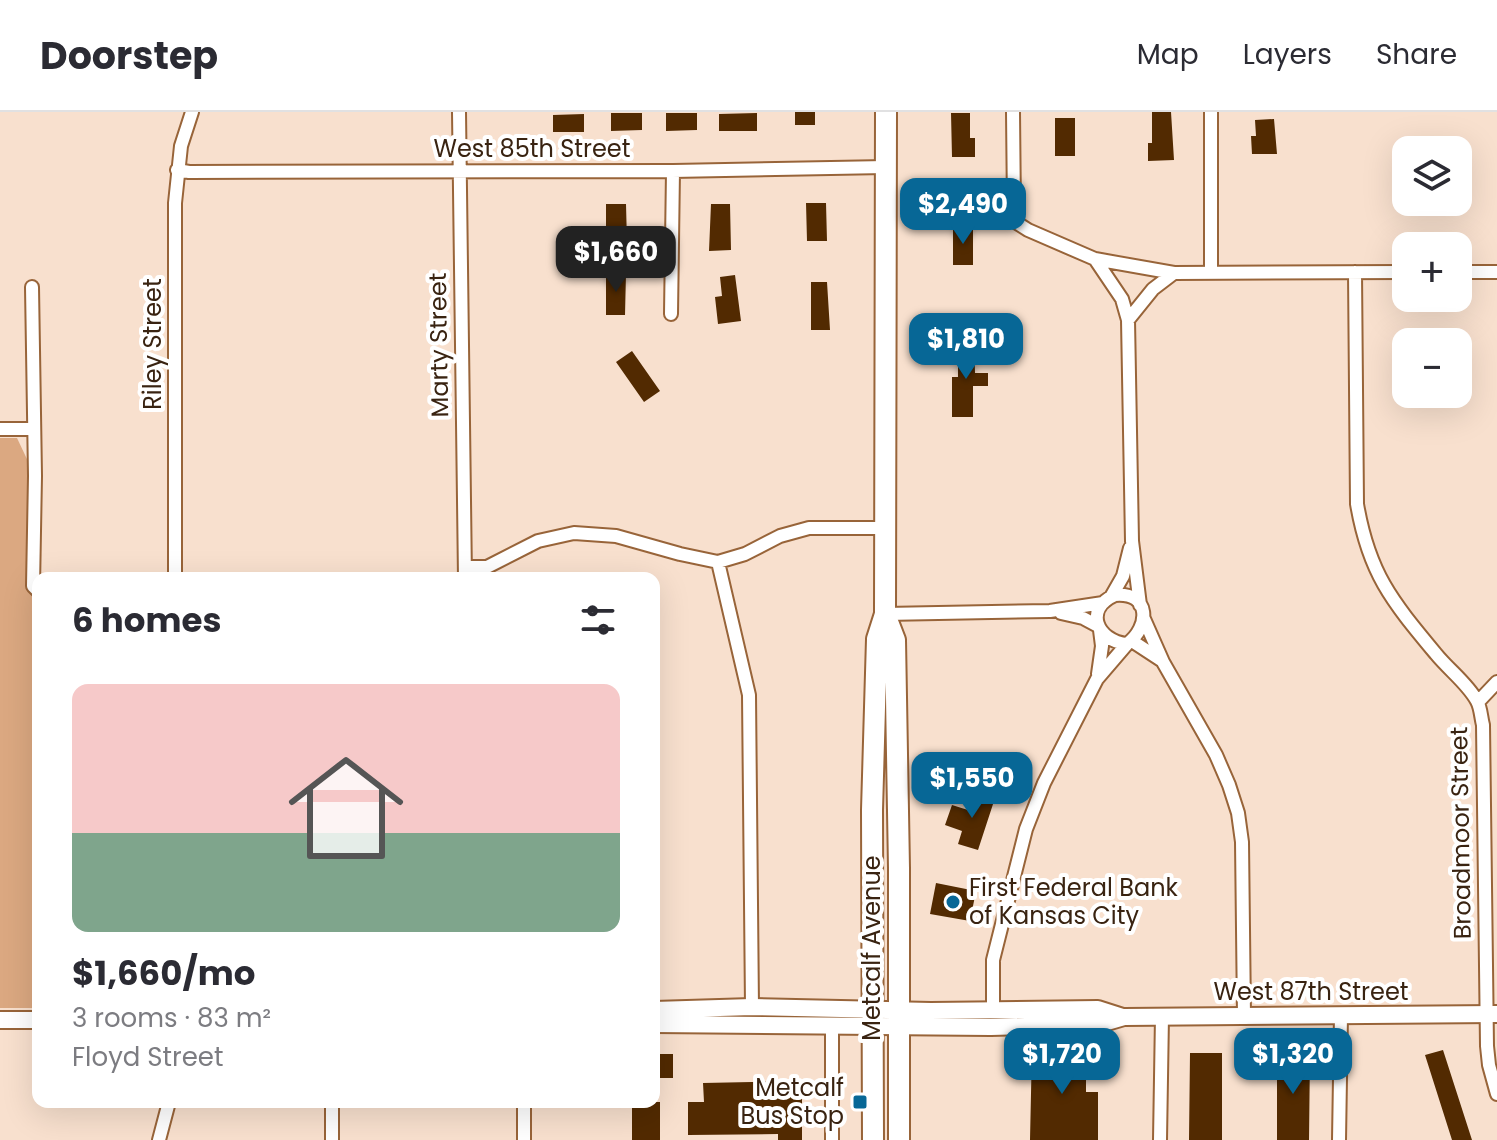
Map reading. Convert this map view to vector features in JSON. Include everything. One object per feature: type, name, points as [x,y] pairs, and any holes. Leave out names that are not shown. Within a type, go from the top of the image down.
[{"type":"main road","name":"Metcalf Avenue","points":[[873,1140],[872,810],[877,639],[885,614],[886,112]]},
{"type":"main road","name":"Metcalf Avenue","points":[[885,614],[895,640],[899,1140]]},
{"type":"street","name":"Riley Street","points":[[175,572],[175,203],[181,146],[192,112]]},
{"type":"street","name":"Marty Street","points":[[459,112],[465,572]]},
{"type":"street","points":[[1013,112],[1014,210],[1017,223],[1095,259],[1174,273],[1392,272]]},
{"type":"street","points":[[1211,112],[1211,272]]},
{"type":"street","name":"West 85th Street","points":[[177,170],[673,171],[886,167]]},
{"type":"street","points":[[671,314],[673,171]]},
{"type":"street","points":[[1095,259],[1122,299],[1128,320],[1132,541],[1140,605],[1163,662],[1216,755],[1238,813],[1242,842],[1244,1016]]},
{"type":"street","name":"Broadmoor Street","points":[[1355,272],[1357,504],[1362,535],[1385,589],[1478,702],[1483,725],[1492,1014],[1489,1065],[1497,1094]]},
{"type":"street","points":[[1472,272],[1497,272]]},
{"type":"street","points":[[1128,320],[1153,289],[1174,273]]},
{"type":"street","points":[[32,287],[33,572]]},
{"type":"street","points":[[0,429],[33,429]]},
{"type":"street","points":[[465,572],[487,567],[538,541],[574,533],[616,536],[718,562],[745,554],[780,536],[809,528],[886,528]]},
{"type":"street","points":[[1097,679],[1102,646],[1097,615],[1123,576],[1132,541]]},
{"type":"street","points":[[718,562],[749,695],[752,1007]]},
{"type":"street","points":[[885,614],[1050,611],[1129,596],[1140,605]]},
{"type":"street","points":[[1050,611],[1083,618],[1112,641],[1129,642],[1163,662]]},
{"type":"street","points":[[993,1011],[993,960],[1026,829],[1044,783],[1097,679],[1140,632],[1144,619]]},
{"type":"street","points":[[1478,702],[1497,682]]},
{"type":"street","name":"West 87th Street","points":[[660,1010],[752,1007],[873,1017],[1100,1024],[1124,1017],[1162,1016],[1492,1014]]},
{"type":"street","name":"West 87th Street","points":[[898,1018],[993,1011],[1098,1009],[1124,1017]]},
{"type":"street","points":[[1339,1140],[1341,1015]]},
{"type":"street","points":[[1160,1140],[1162,1016]]},
{"type":"street","name":"West 87th Street","points":[[660,1024],[832,1026],[873,1017]]},
{"type":"street","points":[[0,1020],[32,1020]]},
{"type":"street","points":[[832,1026],[832,1140]]},
{"type":"street","points":[[159,1140],[167,1108]]},
{"type":"street","points":[[332,1108],[332,1140]]},
{"type":"street","points":[[524,1108],[524,1140]]},
{"type":"shaded area","points":[[0,438],[17,438],[35,476],[38,572],[32,572],[32,1008],[0,1008]]},
{"type":"building","points":[[795,112],[815,112],[815,125],[795,125]]},
{"type":"building","points":[[1152,112],[1171,112],[1174,160],[1148,161],[1148,143],[1152,143]]},
{"type":"building","points":[[611,113],[642,113],[642,130],[611,131]]},
{"type":"building","points":[[666,113],[697,113],[697,130],[666,131]]},
{"type":"building","points":[[757,113],[757,131],[719,131],[719,114]]},
{"type":"building","points":[[951,113],[970,113],[970,138],[975,138],[975,157],[952,157]]},
{"type":"building","points":[[584,114],[584,132],[553,132],[553,115]]},
{"type":"building","points":[[1055,118],[1075,118],[1075,156],[1055,156]]},
{"type":"building","points":[[1274,119],[1277,154],[1252,154],[1251,136],[1256,136],[1255,120]]},
{"type":"building","points":[[806,203],[826,203],[827,241],[807,241]]},
{"type":"building","points":[[606,204],[626,204],[627,242],[606,242]]},
{"type":"building","points":[[711,204],[730,204],[731,250],[709,251]]},
{"type":"building","points":[[953,227],[973,227],[973,265],[953,265]]},
{"type":"building","points":[[606,273],[626,273],[625,315],[606,315]]},
{"type":"building","points":[[735,275],[741,321],[718,324],[715,297],[722,296],[720,277]]},
{"type":"building","points":[[811,282],[827,282],[830,330],[811,330]]},
{"type":"building","points":[[958,340],[974,340],[975,373],[988,373],[988,386],[973,386],[973,417],[952,417],[952,377],[958,377]]},
{"type":"building","points":[[632,351],[660,391],[644,402],[616,362]]},
{"type":"building","points":[[974,792],[995,798],[978,850],[958,844],[962,831],[945,825],[952,805],[968,810]]},
{"type":"building","name":"First Federal Bank of Kansas City","points":[[936,883],[976,891],[970,921],[930,914]]},
{"type":"building","points":[[1032,1047],[1086,1047],[1086,1092],[1098,1092],[1098,1140],[1030,1140]]},
{"type":"building","points":[[1443,1050],[1472,1140],[1452,1140],[1425,1055]]},
{"type":"building","points":[[1190,1053],[1222,1053],[1222,1140],[1189,1140]]},
{"type":"building","points":[[1277,1053],[1310,1053],[1309,1140],[1277,1140]]},
{"type":"building","points":[[660,1054],[673,1054],[673,1078],[660,1078]]},
{"type":"building","points":[[802,1081],[802,1140],[778,1140],[778,1134],[688,1135],[688,1102],[704,1102],[703,1083]]},
{"type":"building","points":[[632,1108],[660,1108],[660,1140],[632,1140]]},
{"type":"place","name":"First Federal Bank of Kansas City","points":[[953,902]]},
{"type":"place","name":"Metcalf Bus Stop","points":[[860,1102]]}]
